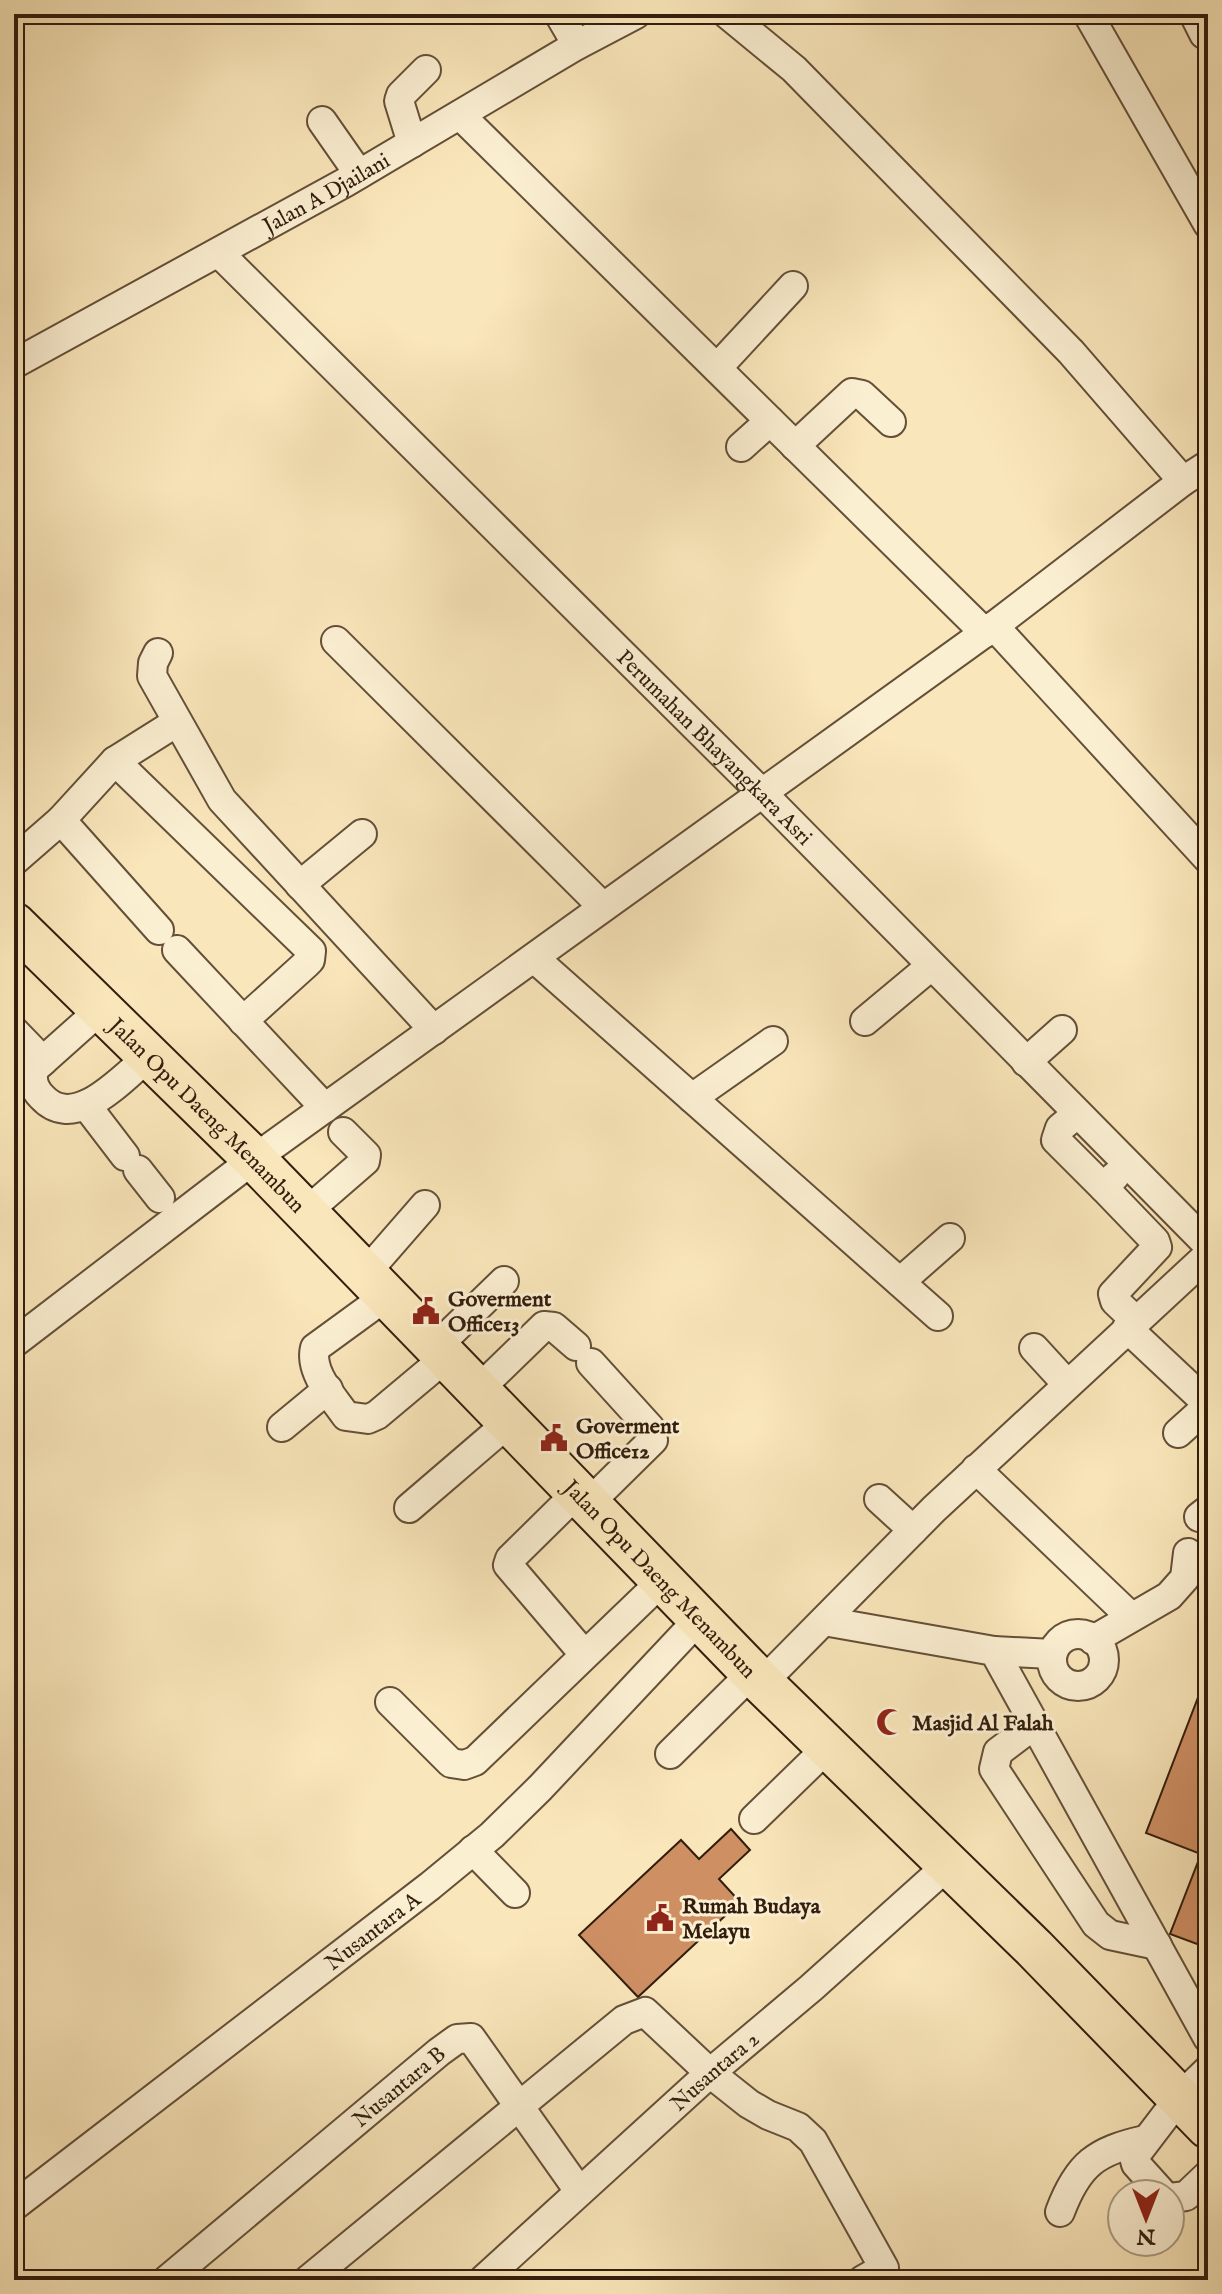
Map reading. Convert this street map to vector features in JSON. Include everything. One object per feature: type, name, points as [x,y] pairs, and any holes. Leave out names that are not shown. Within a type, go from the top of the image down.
[{"type":"highway","name":"Jalan Opu Daeng Menambun","points":[[17,931],[254,1159],[827,1748],[1201,2107]]},
{"type":"street","points":[[559,14],[577,45]]},
{"type":"street","name":"Jalan A Djailani","points":[[14,364],[219,253],[577,45],[636,14]]},
{"type":"street","points":[[727,14],[794,69],[1071,352],[1183,481]]},
{"type":"street","points":[[1088,14],[1208,224]]},
{"type":"street","points":[[412,143],[399,101],[401,95],[426,70]]},
{"type":"street","points":[[460,115],[795,446],[989,629],[1208,859]]},
{"type":"street","points":[[322,121],[359,174]]},
{"type":"street","name":"Perumahan Bhayangkara Asri","points":[[219,253],[762,793],[1208,1245]]},
{"type":"street","points":[[717,368],[793,286]]},
{"type":"street","points":[[795,446],[852,393],[862,395],[891,422]]},
{"type":"street","points":[[741,447],[770,421]]},
{"type":"street","points":[[17,1333],[989,629],[1208,465]]},
{"type":"street","points":[[336,641],[603,907]]},
{"type":"street","points":[[158,653],[152,676],[222,800],[434,1030]]},
{"type":"street","points":[[14,861],[61,820],[115,761],[177,722]]},
{"type":"street","points":[[115,761],[311,951],[312,956],[306,964],[243,1021]]},
{"type":"street","points":[[61,820],[325,1108]]},
{"type":"street","points":[[300,885],[362,834]]},
{"type":"street","points":[[534,958],[938,1316]]},
{"type":"street","points":[[865,1021],[931,966]]},
{"type":"street","points":[[100,1010],[43,1061],[32,1076],[36,1090],[44,1099],[56,1108],[68,1110],[86,1105],[148,1057]]},
{"type":"street","points":[[1026,1062],[1062,1030]]},
{"type":"street","points":[[14,1031],[43,1061]]},
{"type":"street","points":[[692,1098],[773,1041]]},
{"type":"street","points":[[86,1105],[160,1198]]},
{"type":"street","points":[[1077,1114],[1060,1128],[1056,1140],[1155,1241],[1157,1247],[1113,1294],[1115,1301],[1131,1324],[1208,1405],[1178,1433]]},
{"type":"street","points":[[305,1213],[365,1161],[366,1155],[343,1132]]},
{"type":"street","points":[[1104,1188],[1127,1164]]},
{"type":"street","points":[[425,1205],[375,1286],[315,1348],[312,1358],[315,1369],[346,1416],[368,1419],[440,1353],[504,1281]]},
{"type":"street","points":[[900,1282],[950,1238]]},
{"type":"street","points":[[670,1754],[824,1621],[976,1469],[1208,1255]]},
{"type":"street","points":[[477,1391],[544,1326],[554,1327],[584,1355],[650,1428],[653,1440],[510,1559],[508,1565],[584,1654]]},
{"type":"street","points":[[1034,1348],[1067,1384]]},
{"type":"street","points":[[282,1427],[328,1389]]},
{"type":"street","points":[[409,1508],[508,1423]]},
{"type":"street","points":[[976,1469],[1131,1617]]},
{"type":"street","points":[[879,1499],[913,1530]]},
{"type":"street","points":[[1093,1640],[1169,1596],[1185,1578],[1188,1553]]},
{"type":"street","points":[[390,1702],[451,1763],[464,1765],[475,1761],[662,1581]]},
{"type":"street","name":"Nusantara A","points":[[14,2206],[473,1850],[540,1788],[699,1619]]},
{"type":"street","points":[[824,1621],[994,1651],[1052,1654]]},
{"type":"street","points":[[1075,1634],[1093,1640],[1100,1647],[1104,1661],[1099,1675],[1087,1684],[1072,1686],[1059,1679],[1052,1666],[1052,1654],[1061,1639],[1075,1634]]},
{"type":"street","points":[[994,1651],[1208,2038]]},
{"type":"street","points":[[1035,1724],[998,1752],[994,1769],[1096,1924],[1110,1935],[1157,1945]]},
{"type":"street","points":[[754,1819],[827,1748]]},
{"type":"street","points":[[473,1850],[515,1893]]},
{"type":"street","name":"Nusantara 2","points":[[483,2280],[710,2073],[811,1988],[948,1865]]},
{"type":"street","points":[[308,2280],[624,2020],[645,2012],[710,2073],[749,2104],[798,2127],[813,2141],[879,2276]]},
{"type":"street","name":"Nusantara B","points":[[167,2280],[457,2039],[471,2038],[518,2105]]},
{"type":"street","points":[[518,2105],[579,2191]]},
{"type":"street","points":[[1060,2212],[1069,2187],[1083,2167],[1117,2147],[1145,2140],[1201,2107]]},
{"type":"street","points":[[1145,2140],[1134,2157],[1149,2178]]},
{"type":"street","points":[[1186,2196],[1208,2175]]},
{"type":"building","points":[[1207,1674],[1208,1948],[1170,1934],[1201,1854],[1146,1833]]},
{"type":"building","name":"Rumah Budaya Melayu","points":[[731,1829],[750,1850],[719,1879],[740,1902],[638,1997],[579,1935],[681,1840],[699,1859]]},
{"type":"place","name":"Goverment Office13","points":[[426,1311]]},
{"type":"place","name":"Goverment Office12","points":[[554,1438]]},
{"type":"place","name":"Masjid Al Falah","points":[[890,1722]]},
{"type":"place","name":"Rumah Budaya Melayu","points":[[660,1918]]}]
